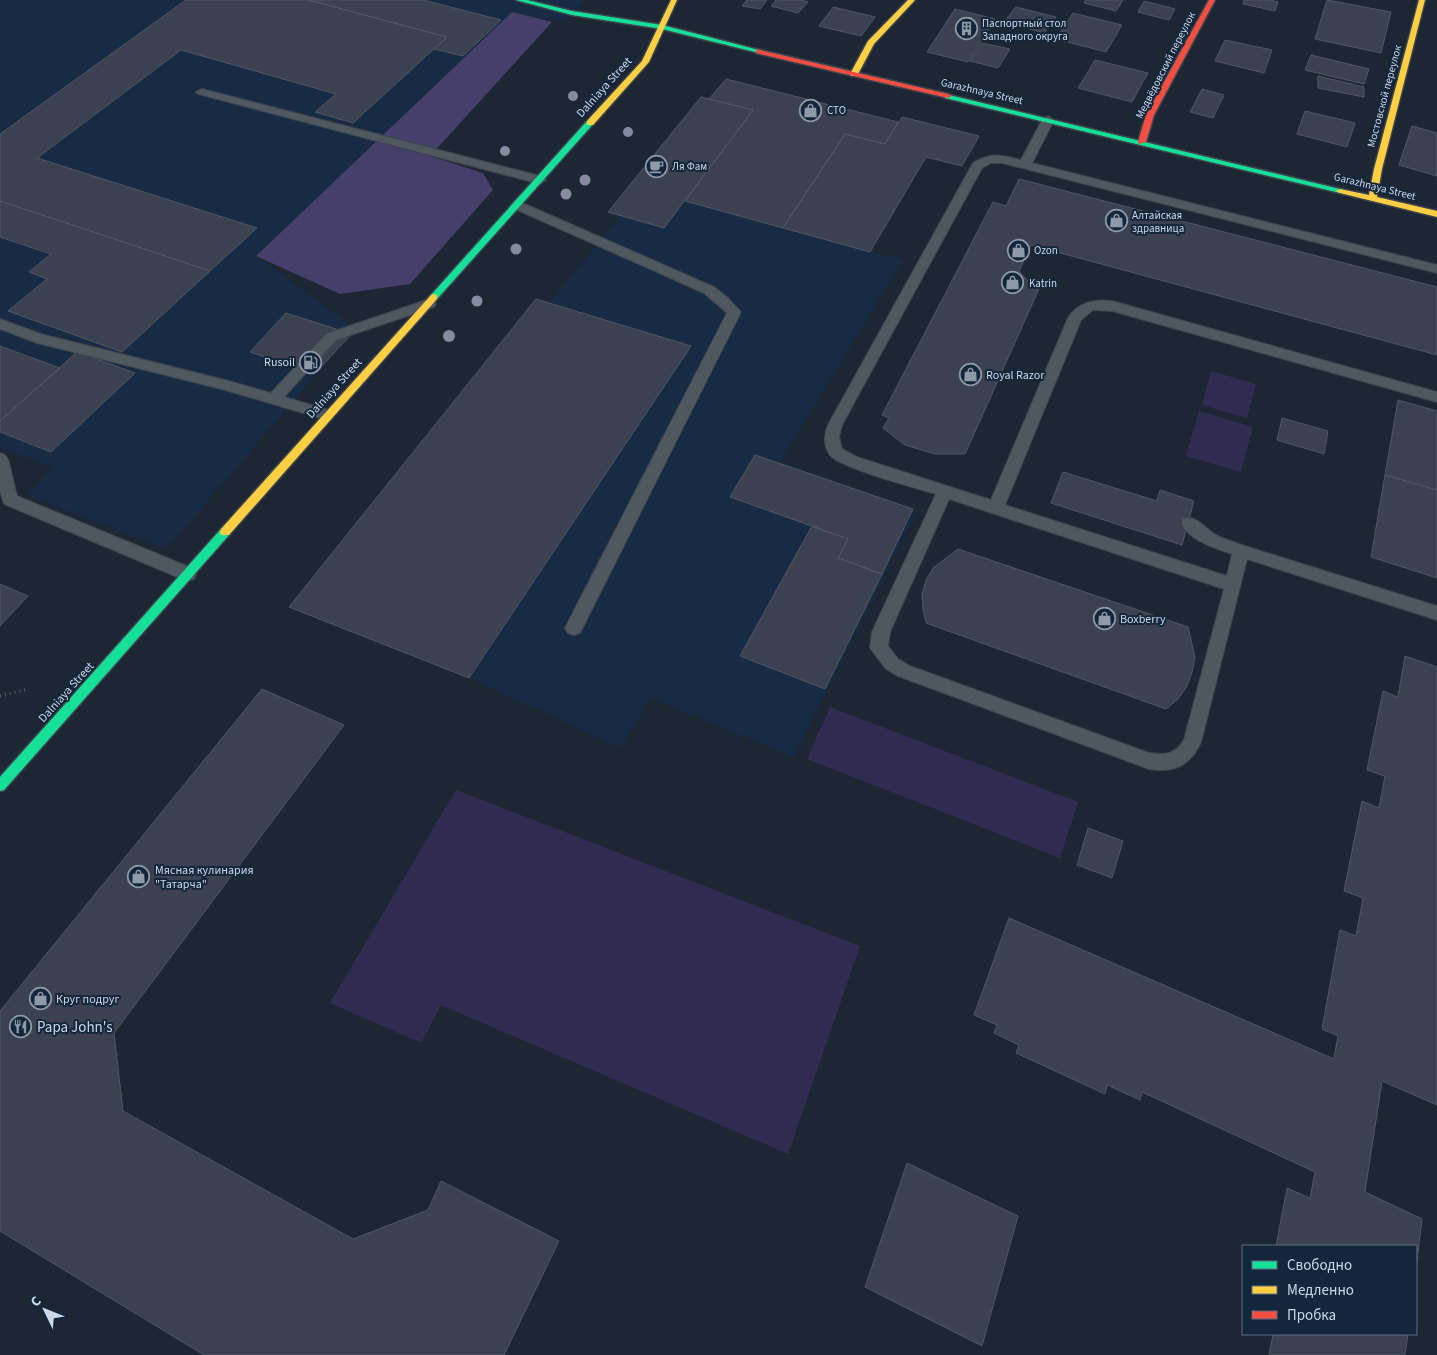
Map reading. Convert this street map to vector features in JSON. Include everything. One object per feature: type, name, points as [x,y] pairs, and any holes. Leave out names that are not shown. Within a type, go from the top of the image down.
[{"type":"street","name":"Garazhnaya Street","points":[[519,0],[572,13],[662,27],[1437,214]]},
{"type":"street","name":"Dalniaya Street","points":[[0,786],[327,415],[645,62],[674,0]]},
{"type":"street","points":[[854,74],[871,43],[912,0]]},
{"type":"street","name":"Медвёдовский переулок","points":[[1142,142],[1150,115],[1212,0]]},
{"type":"street","name":"Мостовской переулок","points":[[1373,198],[1378,169],[1422,0]]},
{"type":"lane","points":[[202,92],[540,180]]},
{"type":"lane","points":[[1025,164],[1048,120]]},
{"type":"lane","points":[[1233,585],[852,461],[836,452],[831,437],[834,426],[977,166],[988,159],[1002,159],[1025,164],[1437,269]]},
{"type":"lane","points":[[518,205],[597,242],[709,290],[734,312],[574,628]]},
{"type":"lane","points":[[273,400],[331,337],[429,304]]},
{"type":"lane","points":[[996,508],[1075,318],[1082,309],[1096,304],[1112,306],[1437,397]]},
{"type":"lane","points":[[0,324],[37,338],[217,383],[327,415]]},
{"type":"lane","points":[[0,459],[10,500],[188,574]]},
{"type":"lane","points":[[945,491],[881,632],[879,648],[892,664],[904,671],[1149,762],[1167,764],[1184,757],[1192,742],[1242,551]]},
{"type":"lane","points":[[1188,523],[1211,540],[1437,613]]},
{"type":"path","points":[[0,696],[28,689]]},
{"type":"shaded area","points":[[0,0],[585,0],[564,22],[512,12],[256,256],[356,329],[166,549],[27,495],[53,468],[0,447]]},
{"type":"shaded area","points":[[512,12],[552,22],[430,156],[483,173],[493,190],[410,284],[340,294],[256,256]]},
{"type":"shaded area","points":[[685,201],[903,260],[781,461],[917,510],[794,757],[650,698],[621,748],[469,678],[289,607],[536,299],[549,303],[621,216],[664,228]]},
{"type":"shaded area","points":[[1211,371],[1256,384],[1247,418],[1202,405]]},
{"type":"shaded area","points":[[1199,411],[1253,427],[1241,472],[1186,456]]},
{"type":"shaded area","points":[[830,707],[1078,802],[1060,858],[807,759]]},
{"type":"shaded area","points":[[456,790],[860,946],[788,1154],[441,1005],[421,1043],[330,1003]]},
{"type":"building","points":[[186,0],[308,0],[447,37],[353,123],[315,112],[336,94],[181,50],[37,158],[257,228],[210,271],[0,201],[0,134]]},
{"type":"building","points":[[308,0],[423,0],[501,20],[463,56],[434,49],[447,37]]},
{"type":"building","points":[[747,0],[767,0],[760,9],[742,6]]},
{"type":"building","points":[[776,0],[801,0],[808,2],[798,13],[771,6]]},
{"type":"building","points":[[1086,0],[1123,0],[1116,11],[1084,3]]},
{"type":"building","points":[[1244,0],[1270,0],[1278,2],[1275,11],[1243,4]]},
{"type":"building","points":[[1327,0],[1391,12],[1381,53],[1315,39]]},
{"type":"building","points":[[1144,1],[1175,9],[1169,20],[1138,12]]},
{"type":"building","points":[[833,7],[875,17],[861,36],[819,26]]},
{"type":"building","points":[[1016,7],[1056,17],[1044,33],[1004,22]]},
{"type":"building","name":"Паспортный стол Западного округа","points":[[955,9],[995,19],[968,62],[927,52]]},
{"type":"building","points":[[1073,13],[1122,25],[1106,52],[1056,39]]},
{"type":"building","points":[[1225,40],[1272,50],[1264,73],[1215,61]]},
{"type":"building","points":[[982,43],[1010,49],[998,68],[970,61]]},
{"type":"building","points":[[1311,55],[1369,69],[1364,84],[1305,70]]},
{"type":"building","points":[[1095,60],[1148,73],[1132,102],[1078,88]]},
{"type":"building","points":[[1318,76],[1364,87],[1364,97],[1318,88]]},
{"type":"building","points":[[726,79],[898,122],[885,144],[845,134],[783,228],[685,201],[753,110],[709,99]]},
{"type":"building","points":[[1202,89],[1224,95],[1213,118],[1190,112]]},
{"type":"building","points":[[701,97],[753,110],[664,228],[608,212]]},
{"type":"building","points":[[1305,111],[1355,123],[1347,147],[1297,134]]},
{"type":"building","points":[[902,117],[979,136],[962,166],[926,157],[870,252],[783,228],[845,134],[885,144]]},
{"type":"building","points":[[1412,126],[1437,133],[1437,176],[1399,165]]},
{"type":"building","points":[[1019,179],[1437,287],[1437,355],[1031,245],[1019,271],[1034,288],[1039,289],[965,454],[935,454],[905,445],[883,428],[889,418],[882,415],[993,202],[1006,206]]},
{"type":"building","points":[[0,201],[210,271],[122,352],[8,311],[47,279],[29,272],[51,254],[0,237]]},
{"type":"building","points":[[536,299],[691,346],[469,678],[289,607]]},
{"type":"building","points":[[286,313],[352,334],[314,374],[250,352]]},
{"type":"building","points":[[0,346],[60,368],[0,421]]},
{"type":"building","points":[[77,352],[135,373],[51,452],[0,432],[0,421]]},
{"type":"building","points":[[1398,400],[1437,411],[1437,490],[1385,475]]},
{"type":"building","points":[[1282,418],[1328,431],[1324,454],[1277,440]]},
{"type":"building","points":[[755,455],[913,509],[882,574],[838,558],[848,539],[730,497]]},
{"type":"building","points":[[1063,472],[1157,501],[1160,490],[1194,501],[1182,545],[1051,503]]},
{"type":"building","points":[[1385,475],[1437,490],[1437,578],[1371,557]]},
{"type":"building","points":[[812,526],[848,539],[838,558],[882,574],[825,689],[740,656]]},
{"type":"building","points":[[958,549],[1188,627],[1195,658],[1187,686],[1178,699],[1166,709],[926,623],[922,594],[926,580],[933,568]]},
{"type":"building","points":[[0,584],[28,596],[0,626]]},
{"type":"building","points":[[1405,656],[1437,667],[1437,1105],[1382,1081],[1365,1192],[1422,1219],[1417,1262],[1417,1245],[1276,1245],[1287,1188],[1310,1198],[1315,1172],[1142,1092],[1140,1100],[1107,1085],[1105,1094],[1016,1053],[1019,1045],[994,1033],[997,1025],[974,1015],[1009,918],[1334,1059],[1338,1036],[1322,1029],[1340,930],[1356,936],[1363,898],[1344,891],[1362,801],[1379,808],[1385,776],[1367,770],[1383,691],[1398,697]]},
{"type":"building","points":[[262,689],[344,725],[114,1033],[123,1111],[353,1239],[428,1210],[441,1181],[559,1241],[504,1355],[204,1355],[0,1231],[0,1011]]},
{"type":"building","points":[[1088,828],[1123,841],[1112,878],[1077,865]]},
{"type":"building","points":[[907,1163],[1018,1216],[982,1346],[865,1287]]},
{"type":"building","points":[[1273,1335],[1408,1335],[1405,1355],[1269,1355]]},
{"type":"traffic: fast","points":[[519,0],[572,13],[662,27],[759,51]]},
{"type":"traffic: fast","points":[[948,96],[1340,191]]},
{"type":"traffic: fast","points":[[434,297],[590,123]]},
{"type":"traffic: fast","points":[[0,786],[225,532]]},
{"type":"traffic: slow","points":[[590,123],[645,62],[674,0]]},
{"type":"traffic: slow","points":[[854,74],[871,43],[912,0]]},
{"type":"traffic: slow","points":[[1373,198],[1378,169],[1422,0]]},
{"type":"traffic: slow","points":[[1340,191],[1437,214]]},
{"type":"traffic: slow","points":[[225,532],[434,297]]},
{"type":"traffic: jam","points":[[1142,142],[1150,115],[1212,0]]},
{"type":"traffic: jam","points":[[759,51],[948,96]]},
{"type":"place","name":"Паспортный стол Западного округа","points":[[966,29]]},
{"type":"place","name":"СТО","points":[[811,110]]},
{"type":"place","name":"Ля Фам","points":[[656,166]]},
{"type":"place","name":"Алтайская здравница","points":[[1116,221]]},
{"type":"place","name":"Ozon","points":[[1018,250]]},
{"type":"place","name":"Katrin","points":[[1013,283]]},
{"type":"place","name":"Rusoil","points":[[311,362]]},
{"type":"place","name":"Royal Razor","points":[[970,375]]},
{"type":"place","name":"Boxberry","points":[[1104,619]]},
{"type":"place","name":"Мясная кулинария \"Татарча\"","points":[[139,877]]},
{"type":"place","name":"Круг подруг","points":[[40,999]]},
{"type":"place","name":"Papa John's","points":[[21,1027]]}]
